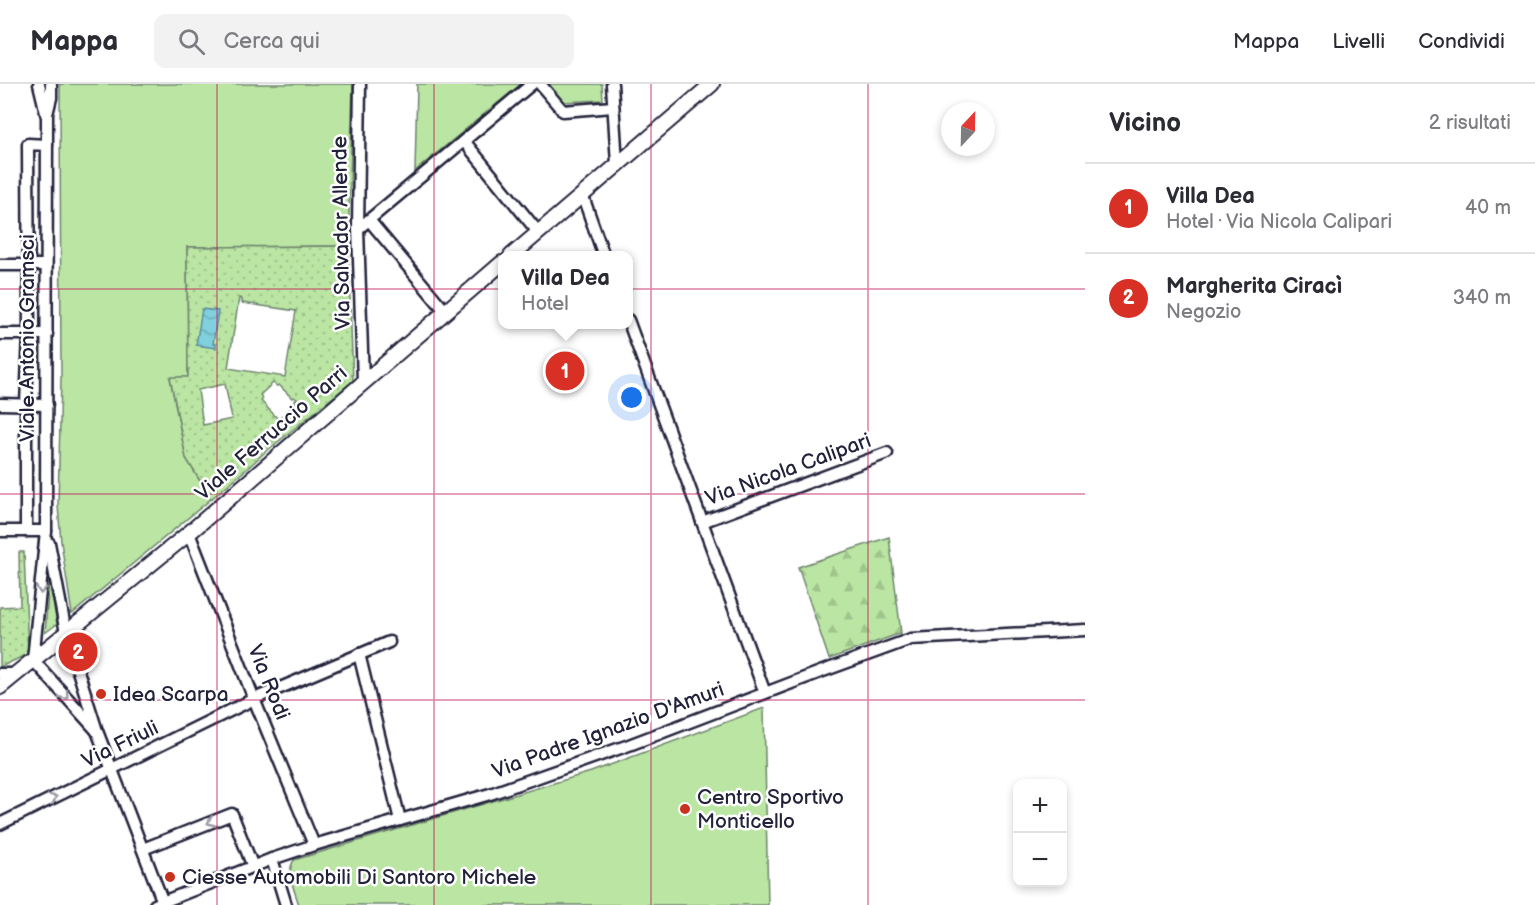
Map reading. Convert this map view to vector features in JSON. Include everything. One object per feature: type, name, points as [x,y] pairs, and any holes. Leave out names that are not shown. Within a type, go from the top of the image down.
[{"type":"street","name":"Viale Antonio Gramsci","points":[[39,84],[47,117]]},
{"type":"street","name":"Viale Antonio Gramsci","points":[[51,84],[47,117],[46,531],[33,660],[96,732]]},
{"type":"street","name":"Via Salvador Allende","points":[[360,84],[358,229],[363,381]]},
{"type":"street","points":[[358,229],[532,84]]},
{"type":"street","points":[[540,84],[563,111],[613,107]]},
{"type":"street","points":[[612,84],[617,164]]},
{"type":"street","points":[[516,251],[712,84]]},
{"type":"street","points":[[464,141],[538,232]]},
{"type":"street","name":"Viale Antonio Gramsci","points":[[26,531],[26,404],[29,334],[28,144],[47,145]]},
{"type":"street","points":[[582,194],[603,251]]},
{"type":"street","points":[[369,220],[446,312]]},
{"type":"street","points":[[0,265],[46,265]]},
{"type":"street","name":"Viale Ferruccio Parri","points":[[0,687],[189,532],[498,266]]},
{"type":"street","name":"Via Nicola Calipari","points":[[631,329],[765,693]]},
{"type":"street","points":[[0,334],[47,334]]},
{"type":"street","points":[[0,404],[47,405]]},
{"type":"street","name":"Via Nicola Calipari","points":[[702,522],[887,453]]},
{"type":"street","points":[[0,531],[46,531]]},
{"type":"street","name":"Viale Antonio Gramsci","points":[[46,531],[66,633],[96,732],[143,849],[161,904]]},
{"type":"street","name":"Via Rodi","points":[[189,532],[314,844]]},
{"type":"street","name":"Via Padre Ignazio D'Amuri","points":[[161,904],[314,844],[500,790],[629,745],[911,639],[1085,630]]},
{"type":"street","name":"Via Friuli","points":[[0,824],[254,699],[389,642]]},
{"type":"street","points":[[359,654],[400,820]]},
{"type":"street","points":[[0,674],[17,674]]},
{"type":"street","points":[[143,849],[232,814],[253,867]]},
{"type":"street","points":[[272,859],[286,905]]},
{"type":"green space","points":[[60,84],[353,84],[348,246],[187,247],[188,377],[170,378],[186,458],[211,499],[72,614],[58,506],[61,378]]},
{"type":"green space","points":[[417,84],[521,84],[415,171]]},
{"type":"green space","points":[[546,84],[602,84],[603,100],[562,102]]},
{"type":"green space","points":[[348,246],[353,381],[211,499],[186,458],[170,377],[188,377],[187,247]],"holes":[[[239,298],[242,299],[242,303],[296,311],[285,377],[228,368]],[[273,383],[279,385],[292,398],[297,399],[296,403],[278,419],[261,401],[263,399],[260,395]],[[225,384],[232,419],[203,425],[198,390]]]},
{"type":"green space","points":[[889,537],[901,633],[829,659],[798,567]]},
{"type":"green space","points":[[19,552],[24,552],[28,654],[0,667],[0,607],[20,606]]},
{"type":"green space","points":[[49,579],[57,624],[45,633]]},
{"type":"green space","points":[[764,708],[768,905],[299,905],[290,871],[294,860],[591,772]]},
{"type":"water","points":[[202,309],[218,311],[213,344],[216,344],[216,348],[196,345]]},
{"type":"place","name":"Villa Dea","points":[[565,371]]},
{"type":"place","name":"Margherita Ciracì","points":[[78,652]]},
{"type":"place","name":"Idea Scarpa","points":[[101,694]]},
{"type":"place","name":"Centro Sportivo Monticello","points":[[685,809]]},
{"type":"place","name":"Ciesse Automobili Di Santoro Michele","points":[[170,877]]}]
